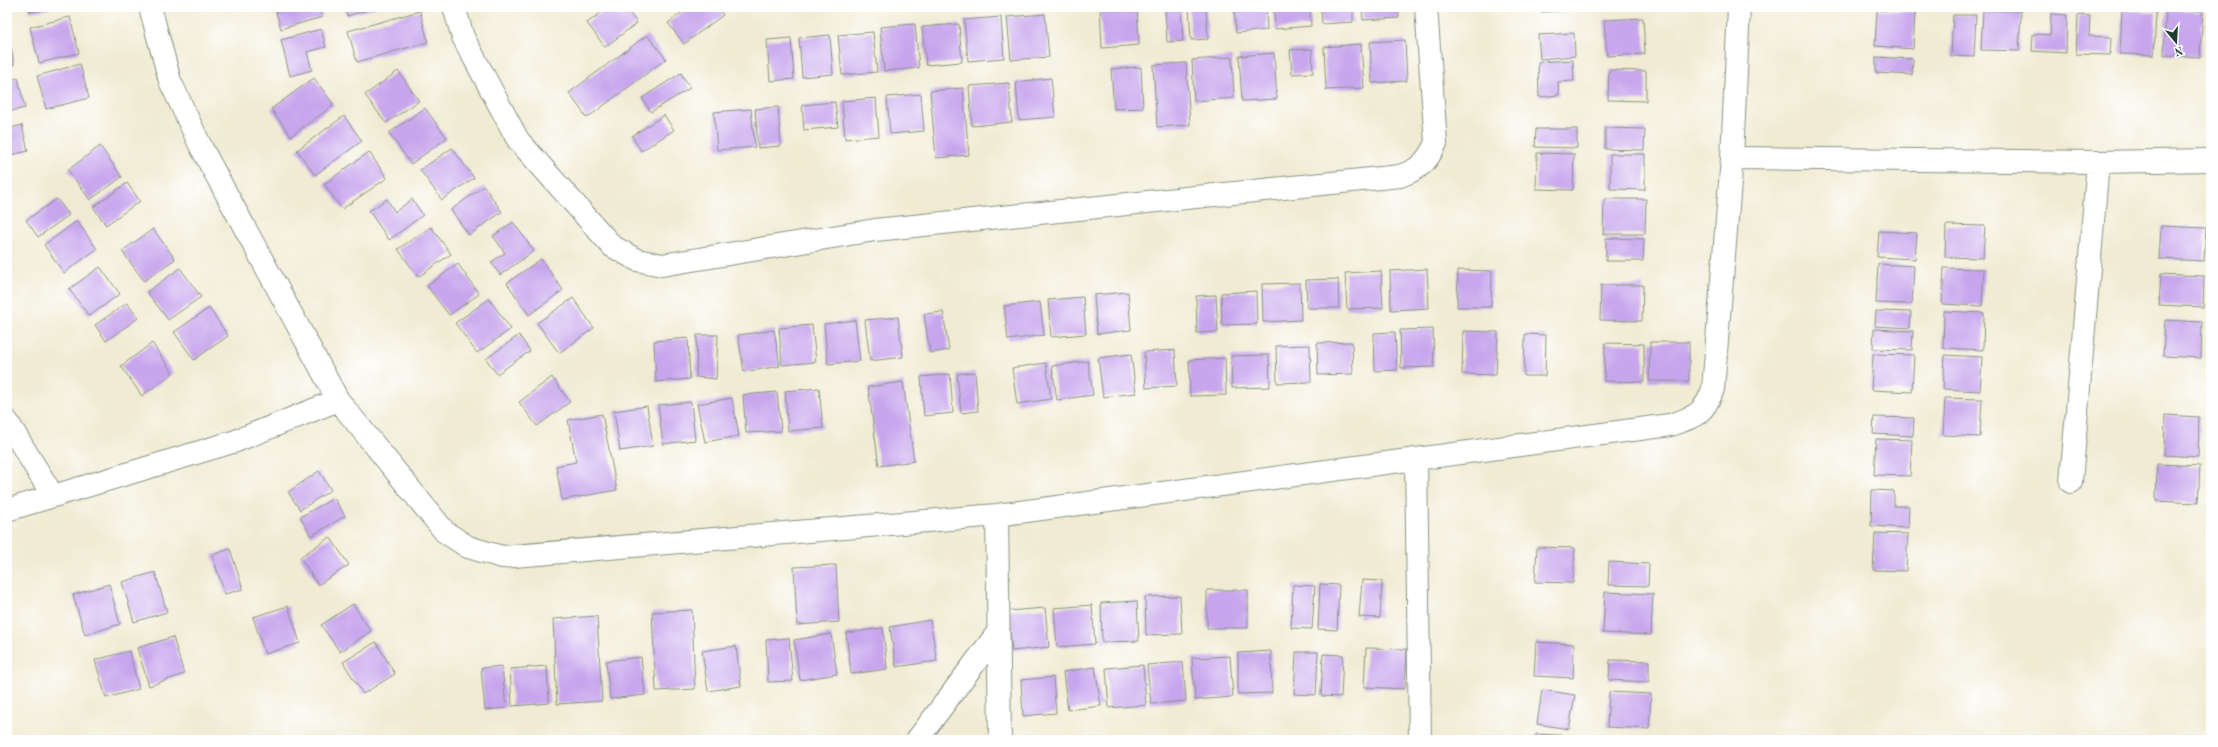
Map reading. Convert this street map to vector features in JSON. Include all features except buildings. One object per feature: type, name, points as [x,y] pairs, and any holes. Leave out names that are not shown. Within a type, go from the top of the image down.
[{"type":"street","points":[[150,7],[170,81],[201,147],[338,400],[445,532],[468,547],[502,557],[997,515],[1670,425],[1694,417],[1708,404],[1713,389],[1732,158],[1739,7]]},
{"type":"street","points":[[454,7],[463,37],[518,140],[612,246],[637,260],[662,265],[875,230],[1400,176],[1416,170],[1429,158],[1436,144],[1426,7]]},
{"type":"street","points":[[1732,158],[2098,162],[2211,160]]},
{"type":"street","points":[[2071,482],[2098,162]]},
{"type":"street","points":[[7,510],[236,441],[338,400]]},
{"type":"street","points":[[7,421],[53,496]]},
{"type":"street","points":[[1416,459],[1420,740]]},
{"type":"street","points":[[997,515],[1000,740]]},
{"type":"street","points":[[917,740],[998,632]]}]
